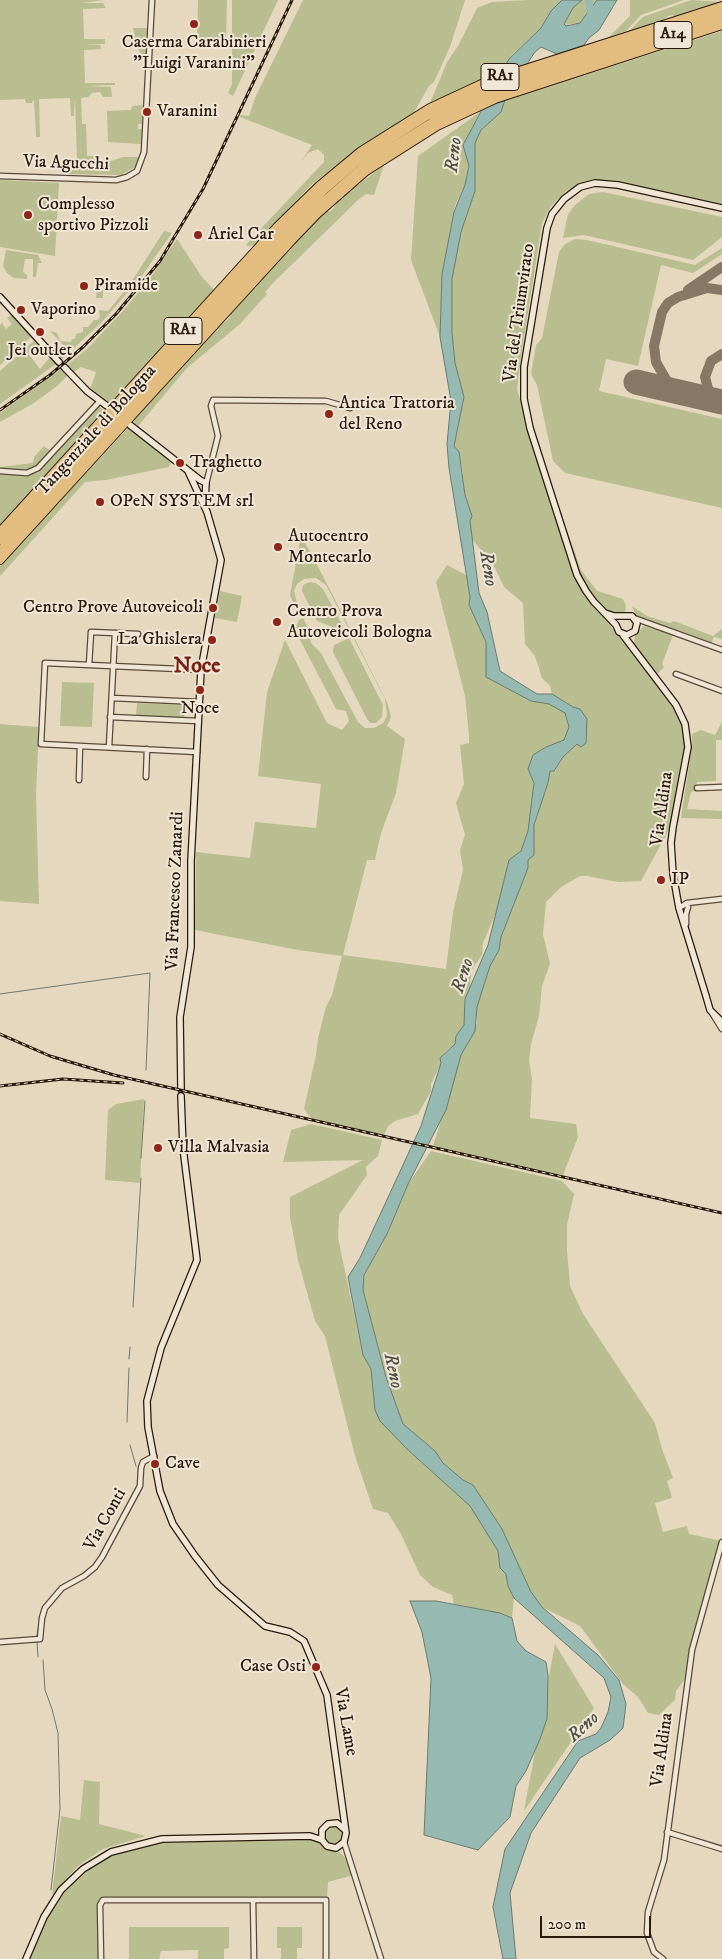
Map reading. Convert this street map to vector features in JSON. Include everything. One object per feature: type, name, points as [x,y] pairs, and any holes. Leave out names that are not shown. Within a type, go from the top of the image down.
[{"type":"highway","name":"Tangenziale di Bologna","points":[[0,532],[291,213],[330,177],[376,140],[430,108],[468,89],[528,67],[722,5]]},
{"type":"highway","name":"A14","points":[[0,540],[282,230],[323,191],[373,150],[425,117],[470,95],[517,77],[722,12]]},
{"type":"highway","name":"A14","points":[[0,551],[300,222],[370,161],[422,127],[467,104],[520,83],[722,20]]},
{"type":"highway","name":"Tangenziale di Bologna","points":[[0,560],[292,240],[327,205],[366,171],[418,136],[475,107],[528,87],[722,25]]},
{"type":"highway","points":[[657,46],[722,29]]},
{"type":"street","name":"Via Agucchi","points":[[0,176],[116,180],[136,172],[141,164],[144,152],[152,0]]},
{"type":"street","name":"Via del Triumvirato","points":[[616,625],[586,590],[577,574],[530,428],[524,399],[524,367],[547,228],[555,209],[564,199],[580,187],[595,183],[618,185],[722,208]]},
{"type":"street","points":[[0,297],[59,362]]},
{"type":"street","points":[[64,367],[107,406]]},
{"type":"street","points":[[197,487],[201,490],[209,473],[218,436],[211,406],[213,400],[318,401],[350,408]]},
{"type":"street","points":[[0,471],[27,473],[38,468],[100,401]]},
{"type":"street","name":"Via Francesco Zanardi","points":[[130,424],[203,483],[207,512]]},
{"type":"street","name":"Via Francesco Zanardi","points":[[188,471],[207,512],[218,545],[221,564],[201,670],[191,861],[191,947],[180,1024],[183,1148],[197,1260],[162,1343],[150,1388],[147,1410],[160,1491],[166,1512],[195,1556]]},
{"type":"street","points":[[605,613],[620,616],[629,615],[722,650]]},
{"type":"street","points":[[620,616],[616,625],[621,634],[627,635],[648,623]]},
{"type":"street","points":[[634,618],[637,626],[634,632]]},
{"type":"street","points":[[89,665],[91,632],[138,634]]},
{"type":"street","name":"Via Aldina","points":[[634,632],[633,645],[641,660]]},
{"type":"street","points":[[109,748],[115,633]]},
{"type":"street","name":"Via Aldina","points":[[621,634],[676,705],[684,720],[687,734],[687,755],[675,810],[671,843],[675,890],[710,1010],[722,1029]]},
{"type":"street","points":[[197,752],[41,744],[45,663],[201,670]]},
{"type":"street","points":[[676,674],[722,691]]},
{"type":"street","points":[[112,698],[199,702]]},
{"type":"street","points":[[110,717],[198,721]]},
{"type":"street","points":[[79,780],[80,746]]},
{"type":"street","points":[[146,777],[147,749]]},
{"type":"street","points":[[697,788],[722,787]]},
{"type":"street","points":[[675,890],[679,897],[688,905]]},
{"type":"street","points":[[679,908],[722,899]]},
{"type":"street","points":[[688,905],[685,917],[688,938]]},
{"type":"street","points":[[710,1010],[722,1022]]},
{"type":"street","name":"Via Conti","points":[[0,1642],[40,1639],[45,1608],[62,1588],[95,1567],[140,1486],[140,1468],[143,1462],[154,1456]]},
{"type":"street","name":"Via Aldina","points":[[663,1959],[654,1952],[647,1932],[648,1912],[664,1860],[692,1650],[722,1542]]},
{"type":"street","name":"Via Lame","points":[[195,1556],[218,1585],[257,1621],[265,1626],[290,1632],[304,1641],[327,1695],[345,1830]]},
{"type":"street","points":[[310,1836],[334,1822],[340,1815],[342,1805]]},
{"type":"street","points":[[334,1822],[340,1824],[345,1830],[346,1837],[344,1842],[348,1857],[356,1875],[381,1959]]},
{"type":"street","points":[[322,1830],[322,1840]]},
{"type":"street","points":[[667,1832],[722,1850]]},
{"type":"street","points":[[26,1959],[44,1917],[61,1890],[84,1869],[111,1852],[162,1839],[310,1836],[322,1840],[327,1846],[336,1848],[348,1857]]},
{"type":"street","points":[[336,1848],[344,1842]]},
{"type":"street","points":[[101,1959],[100,1905],[103,1900],[326,1900],[326,1959]]},
{"type":"street","points":[[253,1900],[254,1959]]},
{"type":"green space","points":[[0,0],[104,0],[82,3],[103,3],[106,8],[83,9],[84,39],[105,39],[105,44],[84,45],[100,45],[101,49],[84,50],[85,83],[115,83],[115,85],[85,86],[111,87],[112,97],[103,97],[100,92],[81,98],[82,124],[86,124],[87,156],[95,156],[94,159],[86,161],[77,159],[75,98],[74,116],[71,116],[70,98],[39,99],[40,137],[36,137],[34,99],[32,103],[26,103],[25,99],[0,100]]},
{"type":"green space","points":[[198,0],[227,0],[226,41],[197,41]]},
{"type":"green space","points":[[232,0],[278,0],[233,96],[228,93],[232,84]]},
{"type":"green space","points":[[303,0],[465,0],[450,47],[434,82],[429,86],[413,114],[370,140],[311,185],[255,245],[248,246],[246,245],[251,239],[324,162],[324,155],[318,149],[308,153],[301,162],[312,145],[240,117],[241,115],[249,116],[255,98]]},
{"type":"green space","points":[[562,0],[551,12],[541,28],[512,55],[500,73],[430,103],[447,62],[458,46],[477,8],[492,2]]},
{"type":"green space","points":[[582,0],[597,0],[580,23],[564,25],[573,8]]},
{"type":"green space","points":[[630,0],[684,0],[641,15],[626,31],[609,37],[630,16]]},
{"type":"green space","points":[[691,0],[722,2],[674,17],[673,15],[668,16],[661,21],[629,31],[643,17]]},
{"type":"green space","points":[[133,28],[148,28],[146,59],[143,59],[137,46]]},
{"type":"green space","points":[[722,31],[722,205],[620,181],[585,182],[565,192],[551,206],[542,223],[521,357],[517,389],[548,494],[579,585],[616,633],[665,688],[688,735],[678,813],[641,881],[618,882],[580,876],[561,887],[546,902],[543,934],[550,964],[542,986],[539,1016],[531,1044],[529,1060],[532,1079],[530,1118],[576,1124],[578,1137],[563,1175],[433,1146],[461,1055],[477,1023],[477,1007],[490,966],[499,950],[501,937],[528,868],[528,860],[534,855],[534,825],[550,771],[555,771],[563,757],[577,744],[586,742],[586,719],[580,709],[573,707],[552,694],[550,686],[542,678],[535,656],[525,644],[523,603],[504,587],[494,566],[472,539],[470,521],[472,516],[465,495],[462,467],[454,446],[464,397],[455,363],[452,333],[452,279],[461,232],[475,191],[475,143],[481,130],[501,112],[505,101]]},
{"type":"green space","points":[[143,105],[142,124],[138,124],[138,129],[142,129],[141,144],[108,142],[107,111],[131,110],[132,106]]},
{"type":"green space","points":[[480,112],[463,145],[469,166],[465,185],[455,206],[442,274],[440,337],[411,260],[418,156]]},
{"type":"green space","points":[[123,157],[140,157],[135,167],[121,175],[62,174],[62,160],[87,162],[96,159],[111,161]]},
{"type":"green space","points":[[384,165],[374,195],[366,194],[357,201],[274,282],[265,292],[267,294],[240,324],[187,368],[138,426],[133,421],[222,324],[229,319],[232,311],[304,233],[328,210],[329,212],[334,208],[338,200]]},
{"type":"green space","name":"Complesso sportivo Pizzoli","points":[[0,180],[59,183],[55,256],[0,247]]},
{"type":"green space","points":[[603,192],[722,217],[722,237],[693,260],[584,235],[563,238],[568,214],[575,205],[589,194]]},
{"type":"green space","points":[[164,231],[172,233],[141,277],[102,322],[62,359],[58,354],[64,346],[50,331],[57,333],[60,341],[71,342],[72,339],[75,339],[76,334],[83,332],[83,327],[88,327],[94,320],[98,320],[100,317],[99,310],[108,311],[127,288],[115,287],[114,284],[113,292],[103,291],[103,298],[96,298],[97,290],[103,290],[105,283],[130,284]]},
{"type":"green space","points":[[177,239],[202,277],[214,290],[110,403],[85,384],[91,387],[96,372],[81,367],[74,372],[67,365],[87,349],[122,312],[148,281]]},
{"type":"green space","points":[[575,239],[587,240],[695,265],[722,248],[722,254],[693,273],[661,265],[638,366],[606,359],[599,391],[722,419],[722,508],[565,473],[553,461],[537,385],[531,374],[536,345],[542,338],[559,252],[565,244]]},
{"type":"green space","points":[[6,250],[38,255],[42,263],[38,263],[36,277],[33,277],[33,259],[25,259],[23,272],[27,275],[27,279],[14,278],[7,273],[3,266]]},
{"type":"green space","points":[[11,315],[31,337],[0,365],[0,325],[2,323],[6,329],[12,324],[7,318]]},
{"type":"green space","points":[[34,341],[37,344],[28,353],[40,369],[50,357],[56,364],[0,404],[0,371]]},
{"type":"green space","points":[[61,369],[67,376],[57,386],[34,403],[0,422],[0,413]]},
{"type":"green space","points":[[99,407],[104,410],[0,526],[0,473],[24,475],[38,473]]},
{"type":"green space","points":[[128,428],[171,462],[169,467],[106,480],[85,482],[0,576],[0,566]]},
{"type":"green space","points":[[44,446],[50,451],[35,466],[26,470],[0,469],[0,467],[33,463],[34,457]]},
{"type":"green space","points":[[556,499],[581,570],[597,591],[623,599],[626,606],[625,612],[620,614],[608,613],[581,580]]},
{"type":"green space","points":[[300,541],[304,541],[324,578],[387,702],[391,717],[387,726],[405,739],[396,793],[381,833],[375,860],[367,860],[343,955],[446,969],[453,912],[463,870],[460,850],[465,835],[456,803],[464,784],[460,745],[469,743],[465,696],[436,582],[447,565],[466,575],[470,597],[469,605],[486,642],[486,677],[531,701],[549,704],[565,713],[569,727],[564,740],[546,747],[533,755],[528,769],[534,782],[528,831],[521,851],[509,860],[499,906],[483,943],[482,955],[471,971],[470,990],[465,999],[464,1025],[457,1036],[455,1044],[443,1054],[431,1084],[431,1091],[418,1114],[395,1121],[388,1126],[384,1135],[312,1119],[304,1109],[318,1038],[342,956],[298,950],[195,930],[196,852],[250,858],[255,822],[316,828],[321,784],[258,776],[267,692],[285,640],[327,723],[342,730],[349,721],[346,711],[336,709],[297,634],[296,627],[299,620],[303,618],[310,631],[311,643],[321,653],[358,722],[365,728],[374,728],[383,723],[387,716],[385,699],[326,585],[316,578],[304,579],[297,584],[294,591],[299,611],[292,600],[290,595]]},
{"type":"green space","points":[[310,582],[316,583],[323,589],[347,634],[337,639],[333,627],[317,621],[302,591],[303,585]]},
{"type":"green space","points":[[220,591],[242,596],[237,622],[215,618]]},
{"type":"green space","points":[[632,606],[647,616],[670,623],[674,621],[713,636],[722,629],[722,639],[714,637],[711,644],[636,617]]},
{"type":"green space","points":[[644,626],[673,635],[662,664],[664,667],[657,674],[654,673],[634,644],[635,635]]},
{"type":"green space","points":[[349,638],[383,705],[382,717],[376,723],[370,723],[367,719],[333,652],[334,645]]},
{"type":"green space","points":[[62,682],[94,683],[92,727],[60,726]]},
{"type":"green space","points":[[137,703],[185,705],[184,719],[136,717]]},
{"type":"green space","points":[[722,722],[722,740],[716,740],[716,781],[697,782],[694,791],[691,792],[687,809],[722,811],[722,819],[681,818],[692,746],[692,734],[701,730],[715,735]]},
{"type":"green space","points":[[0,724],[39,727],[36,794],[39,904],[0,901]]},
{"type":"green space","points":[[144,1099],[140,1183],[105,1180],[108,1110],[116,1104]]},
{"type":"green space","points":[[311,1124],[382,1140],[378,1156],[366,1167],[367,1175],[339,1215],[338,1237],[363,1355],[371,1369],[375,1410],[407,1449],[470,1506],[488,1532],[498,1551],[500,1568],[506,1574],[508,1586],[514,1598],[512,1618],[500,1613],[454,1604],[452,1595],[433,1587],[420,1575],[401,1534],[388,1513],[373,1509],[355,1456],[325,1336],[315,1321],[298,1260],[290,1217],[290,1197],[363,1160],[283,1162],[291,1130]]},
{"type":"green space","points":[[431,1151],[562,1181],[574,1194],[567,1225],[570,1286],[583,1314],[655,1423],[673,1478],[667,1481],[672,1498],[655,1503],[663,1532],[687,1526],[689,1534],[722,1541],[697,1628],[688,1675],[676,1691],[675,1700],[659,1715],[648,1713],[638,1697],[623,1684],[580,1626],[542,1607],[531,1592],[502,1529],[473,1485],[463,1480],[443,1463],[435,1451],[403,1424],[396,1408],[367,1311],[363,1290],[364,1275],[387,1234],[408,1184]]},
{"type":"green space","points":[[555,1644],[594,1708],[524,1811]]},
{"type":"green space","points":[[84,1780],[100,1782],[99,1824],[146,1836],[103,1849],[78,1866],[52,1895],[61,1816],[80,1820]]},
{"type":"green space","points":[[333,1825],[340,1828],[343,1835],[340,1842],[333,1845],[326,1842],[323,1835],[326,1828]]},
{"type":"green space","points":[[310,1839],[321,1843],[328,1850],[340,1852],[354,1875],[328,1882],[327,1898],[99,1899],[98,1959],[30,1959],[42,1927],[65,1892],[94,1865],[117,1853],[162,1843]]},
{"type":"green space","points":[[129,1927],[229,1927],[229,1948],[224,1949],[224,1959],[198,1959],[198,1950],[161,1951],[159,1959],[129,1959]]},
{"type":"green space","points":[[277,1927],[302,1927],[302,1948],[297,1948],[297,1959],[281,1959],[281,1948],[277,1948]]},
{"type":"water","points":[[562,0],[582,0],[573,8],[564,24],[566,26],[580,23],[597,0],[617,0],[599,30],[584,45],[557,54],[541,47],[534,53],[505,100],[501,112],[481,130],[475,143],[475,191],[461,232],[452,279],[452,333],[455,363],[464,397],[454,446],[459,452],[465,495],[472,516],[470,521],[479,593],[487,612],[500,671],[537,694],[552,694],[573,707],[580,709],[587,719],[586,743],[581,747],[577,744],[563,757],[554,771],[550,771],[534,825],[534,855],[528,860],[528,868],[501,937],[499,950],[490,966],[477,1007],[475,1031],[461,1055],[446,1110],[408,1184],[387,1234],[364,1275],[363,1290],[386,1377],[403,1424],[435,1451],[443,1463],[463,1480],[473,1485],[502,1529],[531,1592],[542,1607],[598,1655],[619,1680],[626,1704],[623,1728],[610,1740],[580,1758],[531,1833],[510,1893],[516,1959],[503,1959],[493,1907],[505,1849],[578,1741],[596,1734],[601,1728],[608,1712],[611,1697],[604,1678],[514,1598],[508,1586],[506,1574],[500,1568],[498,1551],[470,1506],[407,1449],[380,1421],[375,1410],[371,1369],[363,1355],[348,1277],[360,1258],[421,1126],[441,1063],[440,1058],[455,1044],[456,1036],[464,1025],[465,999],[488,945],[509,860],[521,851],[528,831],[534,783],[528,769],[533,755],[546,747],[564,740],[569,727],[565,713],[549,704],[531,701],[486,677],[486,642],[469,605],[470,597],[449,468],[447,444],[451,401],[440,337],[442,274],[454,212],[465,185],[469,166],[463,145],[509,59],[541,28],[551,11]]},
{"type":"water","points":[[410,1601],[436,1601],[500,1613],[512,1618],[517,1641],[526,1651],[546,1662],[548,1675],[547,1719],[540,1739],[526,1771],[516,1786],[510,1817],[478,1850],[424,1835],[431,1678],[422,1632]]},
{"type":"waterway","name":"Reno","points":[[589,0],[591,17]]},
{"type":"waterway","points":[[0,994],[150,973],[146,1070]]},
{"type":"waterway","points":[[141,1158],[145,1101]]},
{"type":"waterway","points":[[133,1307],[141,1178]]},
{"type":"waterway","points":[[129,1359],[130,1347]]},
{"type":"waterway","points":[[127,1422],[129,1368]]},
{"type":"waterway","points":[[130,1445],[136,1466]]},
{"type":"waterway","points":[[98,1559],[138,1485]]},
{"type":"waterway","points":[[63,1585],[87,1571]]},
{"type":"waterway","points":[[37,1636],[42,1608],[59,1588]]},
{"type":"waterway","points":[[37,1642],[38,1657]]},
{"type":"waterway","points":[[43,1660],[45,1690],[58,1733],[60,1809],[51,1890]]},
{"type":"taxiway","points":[[688,290],[722,267]]},
{"type":"taxiway","points":[[685,394],[668,383],[656,362],[654,346],[662,312],[668,303],[678,297],[707,288],[722,290]]},
{"type":"taxiway","points":[[722,354],[711,361],[705,377],[709,392],[722,402]]},
{"type":"runway","points":[[636,382],[722,402]]},
{"type":"railway","points":[[0,410],[50,375],[83,347],[116,314],[160,261],[203,189],[292,0]]},
{"type":"railway","points":[[0,1034],[50,1056],[114,1075],[722,1213]]},
{"type":"railway","points":[[0,1086],[63,1079],[123,1083]]},
{"type":"place","name":"Caserma Carabinieri \"Luigi Varanini\"","points":[[194,24]]},
{"type":"place","name":"Varanini","points":[[147,112]]},
{"type":"place","name":"Complesso sportivo Pizzoli","points":[[28,215]]},
{"type":"place","name":"Ariel Car","points":[[198,235]]},
{"type":"place","name":"Piramide","points":[[84,286]]},
{"type":"place","name":"Vaporino","points":[[21,310]]},
{"type":"place","name":"Jei outlet","points":[[40,332]]},
{"type":"place","name":"Antica Trattoria del Reno","points":[[329,414]]},
{"type":"place","name":"Traghetto","points":[[180,463]]},
{"type":"place","name":"OPeN SYSTEM srl","points":[[100,502]]},
{"type":"place","name":"Autocentro Montecarlo","points":[[278,547]]},
{"type":"place","name":"Centro Prove Autoveicoli","points":[[213,608]]},
{"type":"place","name":"Centro Prova Autoveicoli Bologna","points":[[277,622]]},
{"type":"place","name":"La Ghislera","points":[[212,640]]},
{"type":"place","name":"Noce","points":[[200,690]]},
{"type":"place","name":"IP","points":[[661,880]]},
{"type":"place","name":"Villa Malvasia","points":[[158,1148]]},
{"type":"place","name":"Cave","points":[[155,1464]]},
{"type":"place","name":"Case Osti","points":[[316,1667]]},
{"type":"district","name":"Noce","points":[[197,667]]}]
